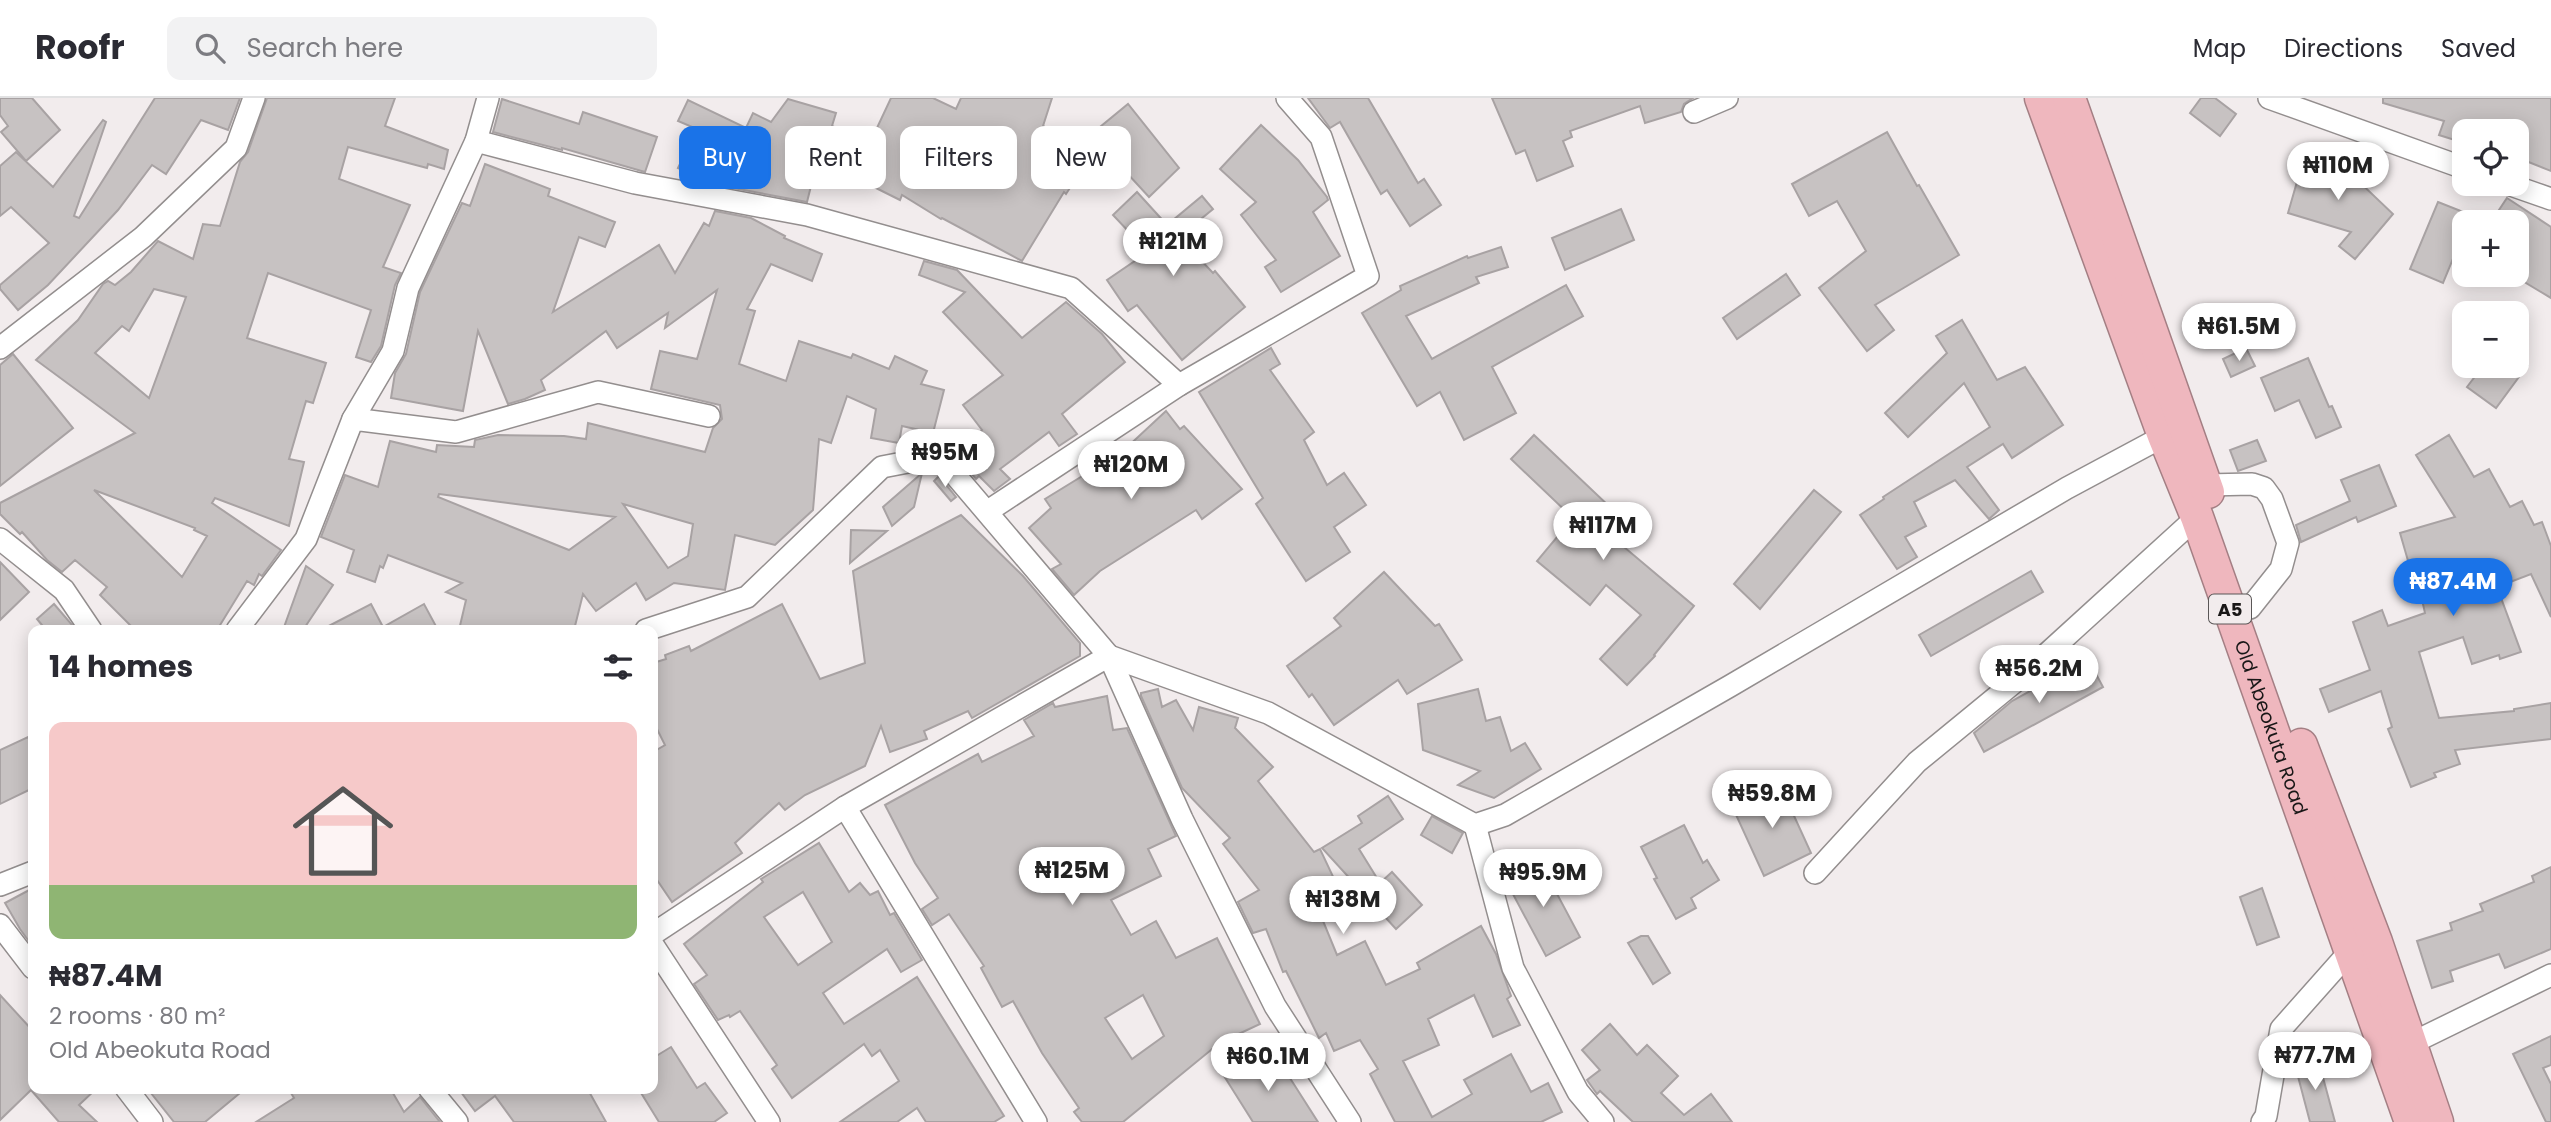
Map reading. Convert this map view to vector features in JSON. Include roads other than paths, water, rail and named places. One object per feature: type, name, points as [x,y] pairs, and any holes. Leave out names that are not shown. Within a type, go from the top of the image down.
[{"type":"highway","name":"Old Abeokuta Road","points":[[2041,98],[2164,436],[2197,517],[2412,1122]]},
{"type":"highway","name":"Old Abeokuta Road","points":[[2069,98],[2250,608],[2376,942],[2437,1122]]},
{"type":"street","points":[[0,348],[143,237],[236,148],[254,98]]},
{"type":"street","points":[[241,625],[306,539],[353,419],[393,351],[408,288],[476,141],[488,98]]},
{"type":"street","points":[[988,512],[1180,385],[1367,276],[1321,138],[1287,98]]},
{"type":"street","points":[[1694,112],[1727,98]]},
{"type":"street","points":[[2269,98],[2452,164]]},
{"type":"street","points":[[476,141],[635,183],[807,215],[1071,288],[1180,385]]},
{"type":"street","points":[[2529,191],[2551,199]]},
{"type":"street","points":[[353,419],[456,432],[598,392],[709,416]]},
{"type":"street","points":[[1475,825],[1517,808],[2067,488],[2164,436]]},
{"type":"street","points":[[658,626],[747,597],[882,467],[939,456],[1109,656],[1182,819],[1275,1006],[1350,1122]]},
{"type":"street","points":[[2206,485],[2252,484],[2264,488],[2272,499],[2288,543],[2281,569],[2250,608]]},
{"type":"street","points":[[1815,873],[1917,762],[2028,671],[2197,517]]},
{"type":"street","points":[[0,539],[64,590],[88,625]]},
{"type":"street","points":[[658,931],[845,807],[1109,656],[1268,713],[1475,825],[1513,968],[1578,1091],[1603,1122]]},
{"type":"street","points":[[845,807],[1036,1122]]},
{"type":"street","points":[[0,885],[28,874]]},
{"type":"street","points":[[0,925],[28,961]]},
{"type":"street","points":[[2262,1122],[2266,1116],[2281,1029],[2352,949]]},
{"type":"street","points":[[658,953],[769,1122]]},
{"type":"street","points":[[2410,1044],[2551,975]]},
{"type":"street","points":[[131,1094],[152,1122]]},
{"type":"street","points":[[434,1094],[457,1122]]}]
